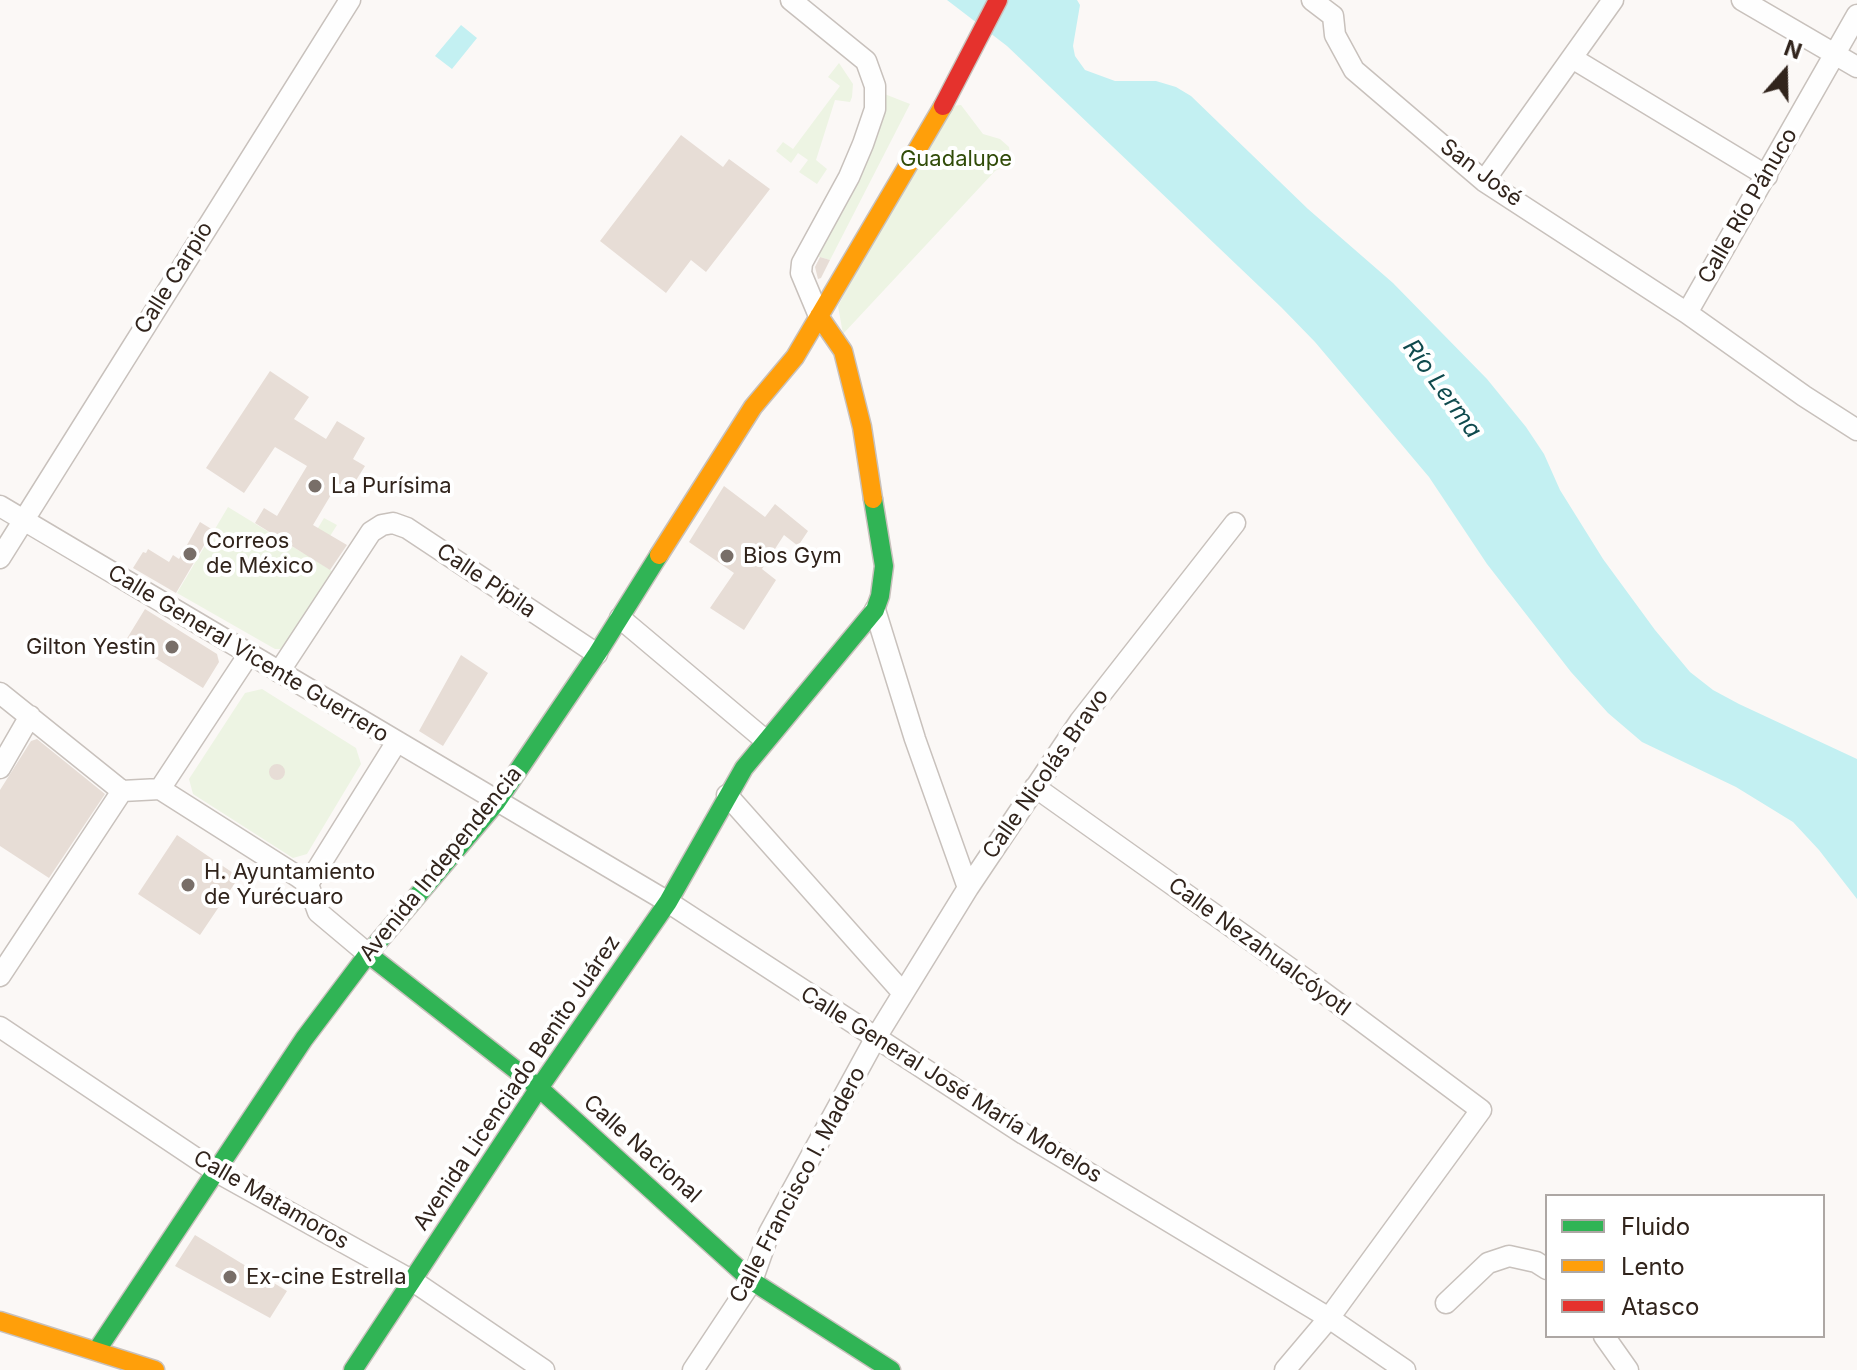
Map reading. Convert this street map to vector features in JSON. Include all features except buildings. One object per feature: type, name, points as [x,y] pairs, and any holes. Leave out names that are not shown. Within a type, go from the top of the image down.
[{"type":"street","name":"Calle Carpio","points":[[0,558],[350,0]]},
{"type":"street","points":[[791,0],[866,61],[875,86],[875,109],[863,144],[849,177],[802,263],[801,273],[819,316],[843,351],[862,427],[884,566],[875,610],[915,739],[968,888]]},
{"type":"street","name":"Avenida Independencia","points":[[85,1370],[304,1039],[368,954],[496,803],[597,654],[753,407],[795,357],[944,104],[998,0]]},
{"type":"street","name":"San José","points":[[1312,0],[1337,8],[1335,35],[1354,70],[1484,181],[1687,313],[1857,430]]},
{"type":"street","points":[[1484,181],[1613,0]]},
{"type":"street","points":[[1742,0],[1857,67]]},
{"type":"street","name":"Calle Río Pánuco","points":[[1687,313],[1857,15]]},
{"type":"street","points":[[1572,58],[1767,176]]},
{"type":"street","name":"Calle General Vicente Guerrero","points":[[0,506],[496,803]]},
{"type":"street","name":"Calle Pípila","points":[[279,672],[371,532],[393,523],[407,528],[597,654]]},
{"type":"street","name":"Calle Nicolás Bravo","points":[[875,1039],[968,888],[1080,721],[1235,523]]},
{"type":"street","name":"Avenida Licenciado Benito Juárez","points":[[353,1370],[539,1088],[668,902],[727,795],[765,740],[875,610]]},
{"type":"street","points":[[620,618],[765,740]]},
{"type":"street","points":[[160,789],[249,654]]},
{"type":"street","points":[[0,693],[122,791],[160,789],[308,884],[318,912],[368,954]]},
{"type":"street","points":[[0,768],[30,716]]},
{"type":"street","points":[[308,884],[396,743]]},
{"type":"street","name":"Calle Nezahualcóyotl","points":[[1035,787],[1308,981],[1481,1110],[1329,1318]]},
{"type":"street","points":[[0,976],[122,791]]},
{"type":"street","points":[[727,795],[903,993]]},
{"type":"street","name":"Calle General José María Morelos","points":[[496,803],[668,902],[1024,1134],[1329,1318],[1405,1370]]},
{"type":"street","name":"Calle Nacional","points":[[368,954],[539,1088],[752,1281],[891,1370]]},
{"type":"street","name":"Calle Matamoros","points":[[0,1027],[215,1171],[413,1281],[544,1370]]},
{"type":"street","name":"Calle Francisco I. Madero","points":[[693,1370],[752,1281],[769,1233],[875,1039]]},
{"type":"street","points":[[1446,1303],[1488,1263],[1509,1256],[1536,1262],[1545,1268]]},
{"type":"street","points":[[1285,1370],[1329,1318]]},
{"type":"street","points":[[0,1321],[155,1370]]},
{"type":"street","points":[[1605,1338],[1628,1370]]},
{"type":"green space","points":[[839,63],[853,84],[852,97],[850,102],[835,100],[816,160],[827,169],[817,184],[799,172],[808,160],[798,153],[791,163],[776,151],[783,142],[793,149],[840,86],[828,77]]},
{"type":"green space","points":[[882,93],[910,104],[830,260],[812,255]]},
{"type":"green space","name":"Guadalupe","points":[[961,105],[983,134],[1000,139],[1009,147],[1006,165],[995,171],[843,334],[838,306],[942,107]]},
{"type":"green space","points":[[228,507],[303,553],[324,518],[337,525],[315,560],[335,573],[286,649],[275,649],[177,593]]},
{"type":"green space","points":[[262,689],[356,748],[361,764],[307,854],[293,858],[193,794],[189,779],[245,693]]},
{"type":"water","name":"Río Lerma","points":[[947,0],[1077,0],[1080,5],[1073,46],[1075,56],[1085,70],[1115,81],[1156,81],[1191,96],[1308,209],[1393,283],[1487,379],[1526,427],[1603,559],[1690,672],[1713,690],[1739,704],[1857,759],[1857,899],[1793,822],[1736,787],[1642,742],[1608,713],[1571,672],[1487,564],[1429,477],[1315,342],[1007,46]]},
{"type":"water","points":[[461,25],[477,38],[452,69],[435,56]]},
{"type":"traffic: fast","points":[[353,1370],[539,1088],[668,902],[744,768],[875,610],[884,566],[873,499]]},
{"type":"traffic: fast","points":[[97,1350],[304,1039],[368,954],[496,803],[597,654],[659,555]]},
{"type":"traffic: fast","points":[[368,954],[539,1088],[752,1281],[891,1370]]},
{"type":"traffic: slow","points":[[659,555],[753,407],[795,357],[943,106]]},
{"type":"traffic: slow","points":[[819,316],[843,351],[862,427],[873,499]]},
{"type":"traffic: slow","points":[[0,1321],[155,1370]]},
{"type":"traffic: jam","points":[[943,106],[998,0]]},
{"type":"place","name":"La Purísima","points":[[315,486]]},
{"type":"place","name":"Correos de México","points":[[190,554]]},
{"type":"place","name":"Bios Gym","points":[[727,556]]},
{"type":"place","name":"Gilton Yestin","points":[[172,647]]},
{"type":"place","name":"H. Ayuntamiento de Yurécuaro","points":[[188,885]]},
{"type":"place","name":"Ex-cine Estrella","points":[[230,1277]]}]
